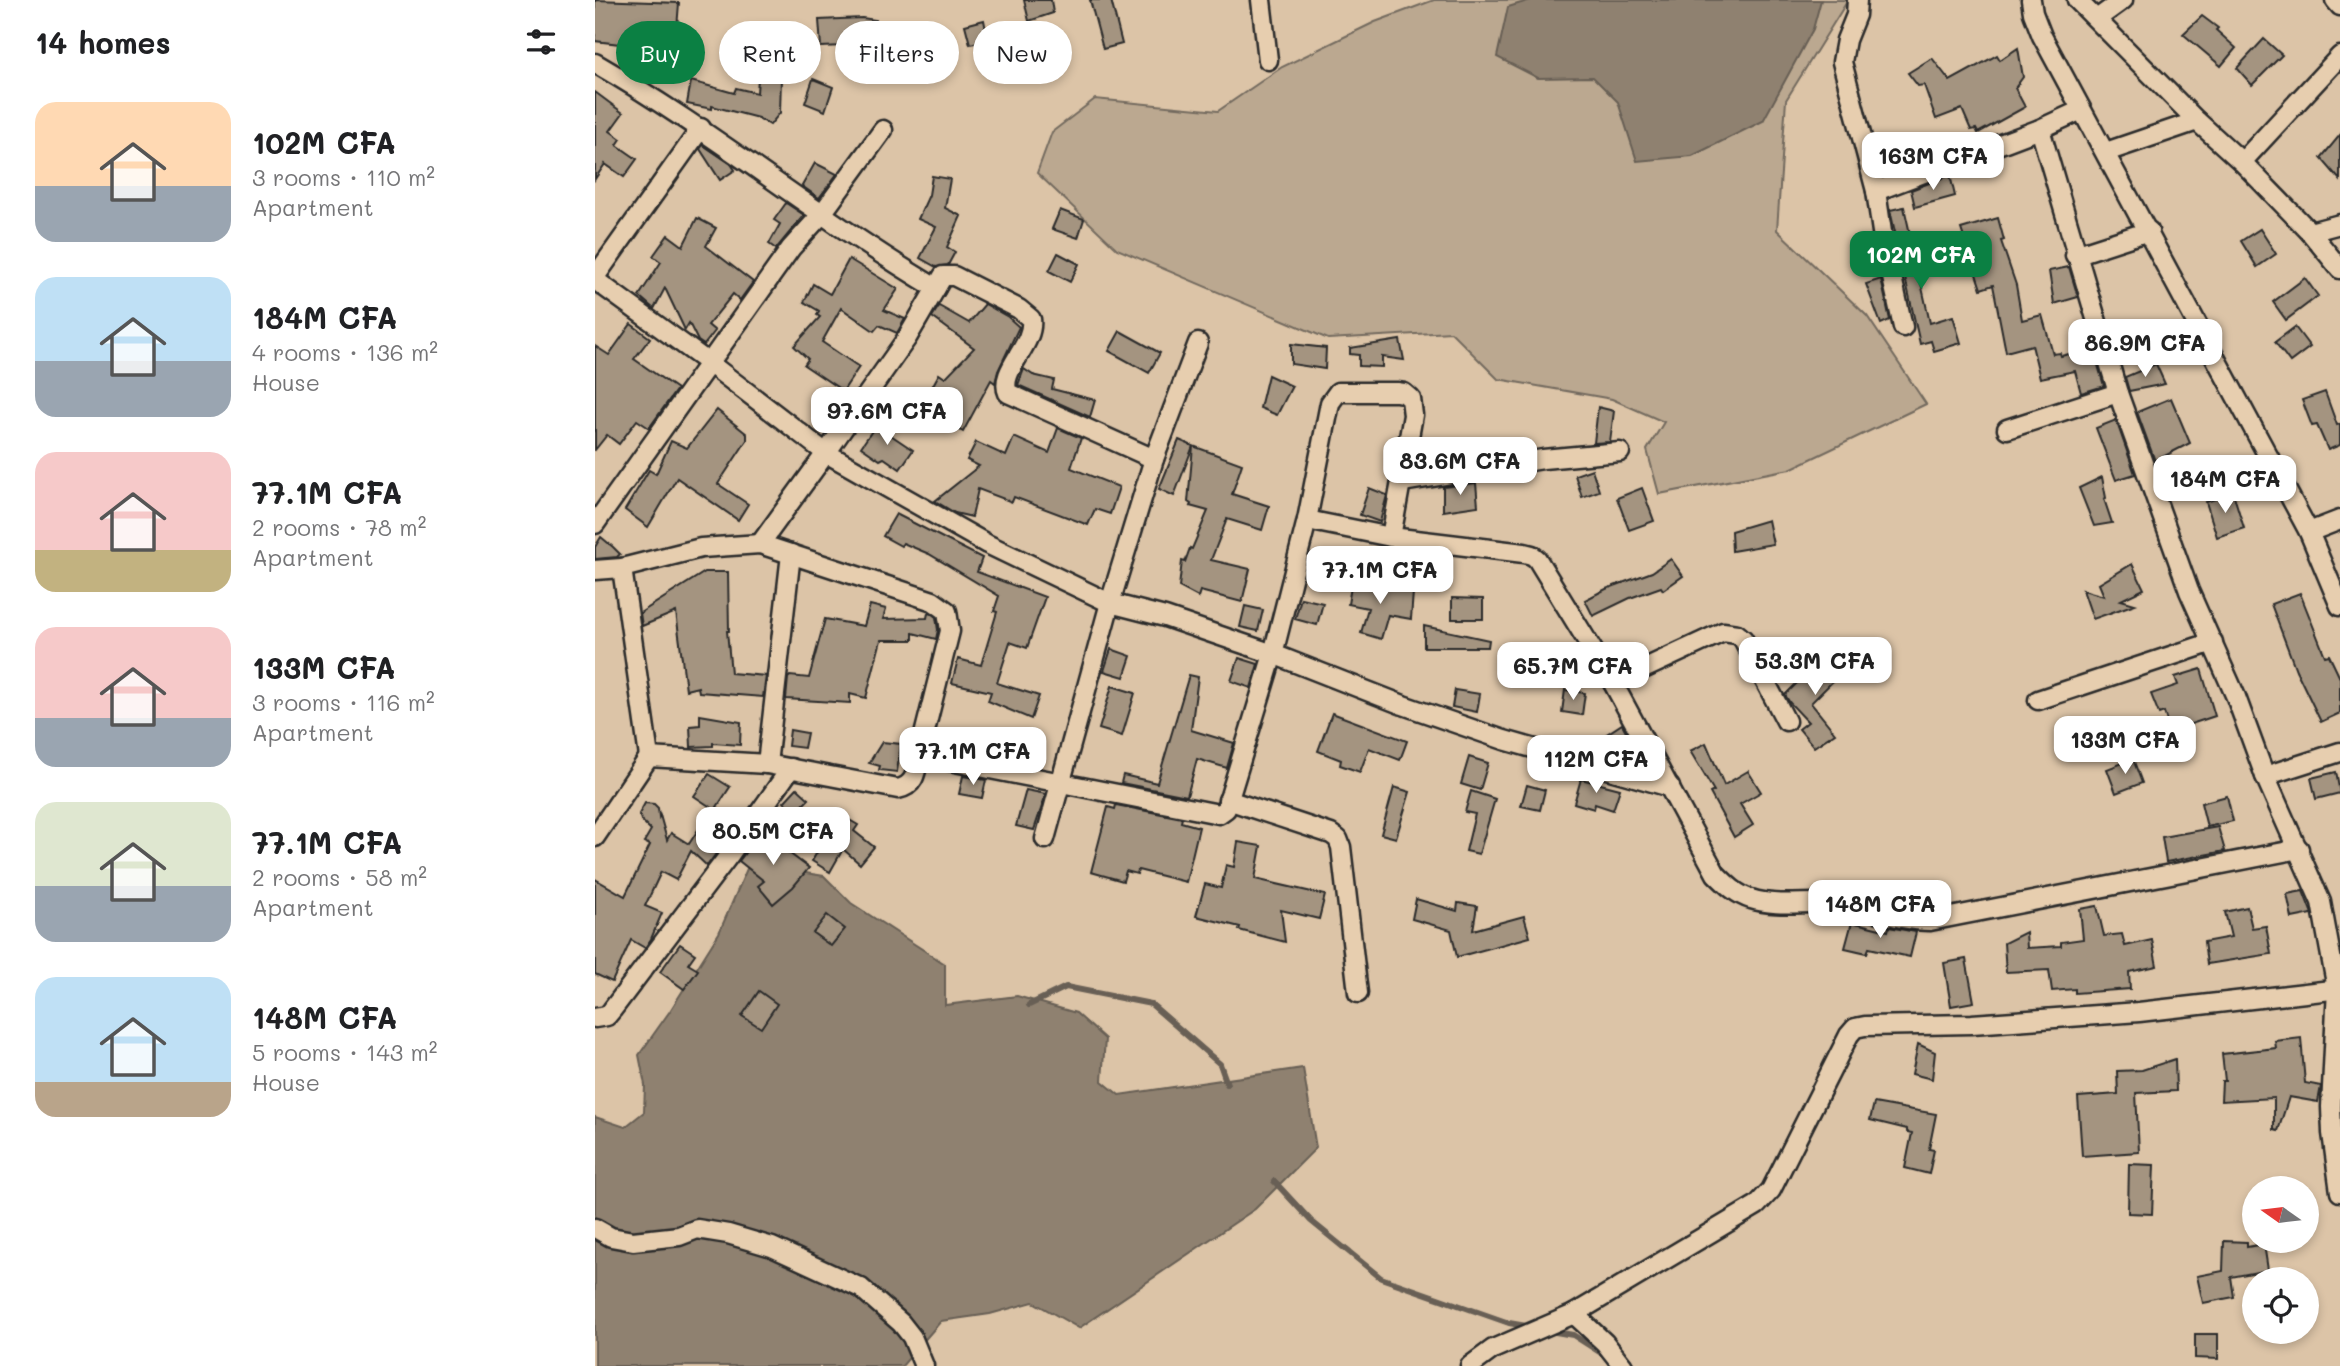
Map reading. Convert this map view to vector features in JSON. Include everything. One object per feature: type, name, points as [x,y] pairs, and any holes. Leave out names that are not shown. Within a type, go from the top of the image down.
[{"type":"street","points":[[1261,0],[1268,60]]},
{"type":"street","points":[[1857,0],[1856,15],[1846,40],[1842,62],[1876,191],[1903,327]]},
{"type":"street","points":[[2031,0],[2042,36],[2309,532],[2340,606]]},
{"type":"street","points":[[2077,0],[2098,18],[2197,121],[2242,162],[2310,232],[2340,269]]},
{"type":"street","points":[[2098,18],[2123,0]]},
{"type":"street","points":[[2335,0],[2340,6]]},
{"type":"street","points":[[2242,162],[2340,56]]},
{"type":"street","points":[[595,63],[701,128],[821,215],[880,255],[936,288]]},
{"type":"street","points":[[1876,191],[2040,130],[2081,110]]},
{"type":"street","points":[[2106,152],[2197,121]]},
{"type":"street","points":[[701,128],[595,279],[825,453],[987,544],[1110,603],[1165,617],[1273,654],[1403,705],[1504,740],[1671,787]]},
{"type":"street","points":[[595,524],[792,248],[821,215],[883,130]]},
{"type":"street","points":[[2040,130],[2118,394],[2189,591],[2213,642],[2265,776],[2321,902],[2339,989],[2331,1107],[2340,1192]]},
{"type":"street","points":[[2310,232],[2340,224]]},
{"type":"street","points":[[2075,255],[2149,232]]},
{"type":"street","points":[[760,544],[907,338],[943,276],[954,275],[1019,309],[1031,319],[1029,337],[1006,380],[1007,393],[1154,459]]},
{"type":"street","points":[[1045,839],[1110,603],[1154,459],[1198,343]]},
{"type":"street","points":[[919,755],[1214,814],[1223,813],[1273,654],[1307,520],[1330,403],[1338,392],[1397,391],[1411,398],[1413,415],[1391,537]]},
{"type":"street","points":[[2007,429],[2118,394]]},
{"type":"street","points":[[1402,482],[1543,459],[1620,452]]},
{"type":"street","points":[[1307,520],[1391,537],[1532,555],[1537,559],[1613,683],[1716,874],[1748,898],[1768,904],[1837,904],[1917,921],[1930,921],[2299,849]]},
{"type":"street","points":[[2309,532],[2340,520]]},
{"type":"street","points":[[595,570],[622,568],[701,548],[760,544],[933,601],[947,611],[950,631],[913,780],[907,787],[898,789],[767,764],[649,757]]},
{"type":"street","points":[[767,764],[791,554]]},
{"type":"street","points":[[595,837],[649,757],[622,568]]},
{"type":"street","points":[[1613,683],[1723,632],[1730,632],[1743,639],[1786,721]]},
{"type":"street","points":[[2038,700],[2213,642]]},
{"type":"street","points":[[2265,776],[2340,752]]},
{"type":"street","points":[[595,1018],[607,1016],[613,1010],[791,768]]},
{"type":"street","points":[[1229,800],[1331,834],[1338,839],[1358,993]]},
{"type":"street","points":[[1470,1366],[1493,1349],[1574,1314],[1757,1205],[1771,1190],[1849,1035],[1855,1028],[1972,1024],[2139,1012],[2339,989]]},
{"type":"street","points":[[595,1228],[611,1237],[633,1241],[678,1236],[697,1229],[728,1234],[772,1247],[861,1288],[893,1314],[907,1330],[924,1366]]},
{"type":"street","points":[[1574,1314],[1605,1343],[1623,1366]]},
{"type":"shaded area","points":[[1434,0],[1848,0],[1786,100],[1777,230],[1867,316],[1926,404],[1790,469],[1659,494],[1647,450],[1664,422],[1612,399],[1498,379],[1451,332],[1328,339],[1117,249],[1037,173],[1052,132],[1095,99],[1218,111],[1282,67],[1375,22]]},
{"type":"shaded area","points":[[1531,0],[1821,0],[1813,29],[1763,121],[1692,156],[1637,161],[1618,102],[1593,77],[1538,78],[1497,57],[1508,7]]},
{"type":"shaded area","points":[[749,864],[824,876],[851,903],[945,964],[945,1005],[1017,996],[1076,1013],[1105,1039],[1102,1081],[1119,1095],[1303,1068],[1316,1148],[1255,1209],[1079,1328],[1033,1302],[990,1314],[941,1321],[902,1366],[595,1366],[595,1117],[625,1127],[644,1112],[645,1085],[639,1055],[719,933]]},
{"type":"building","points":[[595,0],[679,3],[678,21],[616,21],[616,44],[595,41]]},
{"type":"building","points":[[1024,0],[1051,0],[1053,13],[1029,21]]},
{"type":"building","points":[[1090,0],[1111,0],[1122,44],[1103,49]]},
{"type":"building","points":[[2202,16],[2218,28],[2216,30],[2236,48],[2221,66],[2183,34]]},
{"type":"building","points":[[819,20],[876,20],[835,21],[835,46],[821,47]]},
{"type":"building","points":[[973,23],[973,43],[970,44],[965,25]]},
{"type":"building","points":[[2264,39],[2282,55],[2252,85],[2237,68]]},
{"type":"building","points":[[2018,48],[2023,77],[2015,88],[2025,107],[1978,133],[1976,129],[1971,130],[1962,109],[1936,119],[1924,85],[1918,86],[1908,73],[1932,58],[1950,81],[1997,55],[2000,60]]},
{"type":"building","points":[[821,82],[833,87],[825,111],[805,103],[811,84]]},
{"type":"building","points":[[690,84],[702,84],[734,93],[736,88],[757,93],[758,84],[781,84],[780,113],[770,125],[758,118],[712,106],[712,109],[687,104]]},
{"type":"building","points":[[595,92],[623,113],[610,131],[621,139],[617,145],[637,159],[624,177],[605,164],[595,179]]},
{"type":"building","points":[[2340,135],[2340,180],[2321,158]]},
{"type":"building","points":[[703,145],[731,164],[735,170],[720,180],[700,149]]},
{"type":"building","points":[[815,163],[837,174],[819,198],[802,186]]},
{"type":"building","points":[[1950,175],[1955,196],[1915,207],[1911,190]]},
{"type":"building","points":[[932,176],[950,179],[945,208],[961,216],[947,247],[955,252],[948,265],[936,267],[920,258],[936,227],[918,219],[929,195]]},
{"type":"building","points":[[786,203],[804,215],[776,249],[769,244],[780,224],[774,220]]},
{"type":"building","points":[[1904,207],[1930,323],[1953,316],[1961,343],[1934,351],[1931,341],[1920,344],[1890,210]]},
{"type":"building","points":[[1060,210],[1084,219],[1078,238],[1052,229]]},
{"type":"building","points":[[697,218],[716,228],[706,246],[753,282],[740,300],[733,294],[708,325],[715,331],[704,345],[698,341],[689,323],[685,330],[665,288],[654,309],[639,296],[661,262],[653,256],[668,235],[683,246]]},
{"type":"building","points":[[1998,218],[2004,240],[2001,241],[2016,285],[2022,320],[2042,315],[2053,354],[2060,353],[2061,356],[2093,348],[2104,386],[2081,393],[2075,371],[2040,378],[2032,345],[2006,352],[1993,285],[1981,289],[1961,229]]},
{"type":"building","points":[[2260,229],[2276,254],[2257,267],[2241,241]]},
{"type":"building","points":[[1058,253],[1079,264],[1070,282],[1049,271]]},
{"type":"building","points":[[849,259],[898,289],[884,310],[905,319],[897,333],[879,325],[874,331],[841,308],[822,342],[859,367],[843,391],[804,365],[808,359],[794,346],[820,317],[817,315],[819,311],[804,302],[813,284],[830,294]]},
{"type":"building","points":[[2069,267],[2078,297],[2054,304],[2049,271]]},
{"type":"building","points":[[2305,278],[2318,296],[2286,320],[2273,302]]},
{"type":"building","points":[[1881,279],[1890,320],[1881,324],[1866,284]]},
{"type":"building","points":[[985,304],[1008,317],[1019,327],[995,383],[991,380],[963,432],[926,411],[931,401],[926,398],[939,374],[945,378],[974,348],[932,317],[939,306],[969,323]]},
{"type":"building","points":[[631,324],[650,338],[634,359],[677,389],[649,428],[637,420],[619,444],[607,435],[595,450],[595,346],[609,355]]},
{"type":"building","points":[[2295,327],[2310,347],[2290,362],[2275,342]]},
{"type":"building","points":[[1120,331],[1160,353],[1149,373],[1109,351]]},
{"type":"building","points":[[1400,340],[1404,360],[1382,357],[1382,367],[1359,366],[1359,355],[1350,354],[1350,348]]},
{"type":"building","points":[[1291,344],[1326,348],[1325,369],[1291,364]]},
{"type":"building","points":[[2156,364],[2165,384],[2129,391],[2125,377]]},
{"type":"building","points":[[1024,369],[1033,375],[1054,380],[1052,389],[1095,400],[1090,417],[1018,385]]},
{"type":"building","points":[[1268,375],[1292,386],[1277,415],[1260,408]]},
{"type":"building","points":[[2325,392],[2337,425],[2340,424],[2340,445],[2328,450],[2317,425],[2312,426],[2302,400]]},
{"type":"building","points":[[2171,398],[2190,443],[2155,461],[2137,412]]},
{"type":"building","points":[[1598,407],[1614,411],[1610,442],[1594,443]]},
{"type":"building","points":[[717,410],[747,434],[747,440],[718,484],[748,504],[738,520],[677,478],[648,527],[625,510],[649,470],[656,474],[671,441],[687,448]]},
{"type":"building","points":[[2116,420],[2135,474],[2116,480],[2096,428]]},
{"type":"building","points":[[876,425],[913,450],[900,469],[861,447]]},
{"type":"building","points":[[1058,428],[1081,438],[1071,468],[1119,487],[1110,514],[1095,509],[1088,525],[1014,497],[1012,502],[978,489],[972,517],[955,513],[935,501],[979,466],[967,460],[976,442],[1006,456],[1014,437],[1049,453]]},
{"type":"building","points":[[1179,440],[1193,446],[1174,496],[1159,489]]},
{"type":"building","points":[[1193,446],[1242,464],[1232,494],[1269,506],[1262,530],[1227,519],[1211,560],[1250,569],[1242,602],[1200,591],[1198,597],[1179,587],[1182,561],[1185,562],[1190,548],[1192,549],[1208,511],[1190,506],[1188,502]]},
{"type":"building","points":[[1592,469],[1599,491],[1582,497],[1575,475]]},
{"type":"building","points":[[2102,477],[2104,499],[2112,523],[2094,526],[2079,488]]},
{"type":"building","points":[[1476,483],[1478,506],[1443,511],[1443,487]]},
{"type":"building","points":[[1369,488],[1387,495],[1380,522],[1360,515]]},
{"type":"building","points":[[1642,488],[1654,521],[1629,530],[1617,498]]},
{"type":"building","points":[[2233,493],[2244,528],[2217,537],[2206,502]]},
{"type":"building","points":[[896,514],[982,558],[977,572],[1045,597],[1027,648],[1010,642],[997,683],[1039,696],[1031,719],[988,701],[991,692],[952,683],[958,659],[981,665],[997,612],[994,611],[999,596],[929,554],[903,543],[901,546],[883,536]]},
{"type":"building","points":[[1768,520],[1773,544],[1732,551],[1731,531]]},
{"type":"building","points":[[601,537],[620,554],[617,557],[595,559],[595,547]]},
{"type":"building","points":[[1671,559],[1683,576],[1663,590],[1661,587],[1630,598],[1593,616],[1585,600],[1652,572]]},
{"type":"building","points":[[2132,564],[2144,589],[2121,600],[2135,604],[2093,619],[2083,590],[2104,596],[2099,584]]},
{"type":"building","points":[[705,572],[728,572],[727,631],[731,673],[766,676],[763,697],[699,692],[698,687],[686,690],[676,612],[642,626],[640,613]]},
{"type":"building","points":[[1352,581],[1413,592],[1411,619],[1388,615],[1381,639],[1361,633],[1368,608],[1348,604]]},
{"type":"building","points":[[2300,593],[2325,656],[2329,655],[2340,678],[2340,713],[2321,722],[2296,670],[2271,604]]},
{"type":"building","points":[[1301,598],[1323,603],[1317,625],[1295,619]]},
{"type":"building","points":[[1452,598],[1483,599],[1483,619],[1452,619]]},
{"type":"building","points":[[870,605],[886,609],[883,619],[927,618],[928,613],[932,614],[936,617],[936,639],[913,633],[913,640],[881,640],[866,698],[850,694],[850,703],[786,699],[790,676],[809,678],[825,619],[864,626]]},
{"type":"building","points":[[1245,606],[1263,610],[1258,631],[1240,627]]},
{"type":"building","points":[[1424,626],[1489,640],[1488,647],[1424,647]]},
{"type":"building","points":[[1111,649],[1131,656],[1124,677],[1104,671]]},
{"type":"building","points":[[1829,651],[1846,668],[1811,703],[1835,733],[1814,747],[1799,729],[1808,722],[1785,695]]},
{"type":"building","points":[[1239,658],[1258,664],[1251,688],[1231,681]]},
{"type":"building","points":[[2201,669],[2215,716],[2170,731],[2164,712],[2159,714],[2151,694],[2178,685],[2175,677]]},
{"type":"building","points":[[1189,675],[1198,677],[1191,730],[1234,743],[1227,768],[1197,759],[1187,796],[1121,783],[1123,775],[1157,783]]},
{"type":"building","points":[[1112,686],[1135,693],[1122,736],[1099,729]]},
{"type":"building","points":[[1455,690],[1480,694],[1477,712],[1452,707]]},
{"type":"building","points":[[1565,690],[1585,693],[1582,715],[1562,712]]},
{"type":"building","points":[[1332,713],[1407,741],[1400,760],[1369,748],[1360,772],[1340,765],[1341,760],[1318,751]]},
{"type":"building","points":[[700,715],[741,722],[740,745],[713,743],[713,746],[691,747],[690,726],[700,725]]},
{"type":"building","points":[[1622,724],[1633,744],[1613,759],[1601,756],[1593,743]]},
{"type":"building","points":[[790,730],[807,733],[804,748],[788,746]]},
{"type":"building","points":[[882,742],[901,744],[897,772],[879,770],[880,766],[869,763]]},
{"type":"building","points":[[1706,743],[1724,785],[1748,771],[1761,792],[1740,804],[1753,825],[1734,837],[1710,793],[1714,791],[1690,751]]},
{"type":"building","points":[[1469,757],[1488,763],[1480,790],[1461,784]]},
{"type":"building","points":[[2133,759],[2142,783],[2116,793],[2107,769]]},
{"type":"building","points":[[2336,772],[2340,793],[2316,799],[2311,778]]},
{"type":"building","points":[[709,774],[730,787],[717,807],[739,822],[707,866],[691,851],[676,880],[661,872],[645,906],[662,913],[651,939],[645,948],[631,940],[612,982],[595,974],[595,879],[625,896],[650,845],[644,842],[651,830],[639,814],[645,803],[654,804],[658,808],[667,840],[671,833],[689,844],[712,808],[694,796]]},
{"type":"building","points":[[963,776],[986,780],[982,798],[959,794]]},
{"type":"building","points":[[1581,779],[1620,789],[1613,810],[1595,804],[1594,809],[1574,803]]},
{"type":"building","points":[[1527,785],[1545,790],[1540,810],[1521,806]]},
{"type":"building","points":[[1394,787],[1410,792],[1396,838],[1381,834]]},
{"type":"building","points":[[797,788],[809,799],[795,813],[784,802]]},
{"type":"building","points":[[1026,790],[1046,794],[1034,830],[1016,826]]},
{"type":"building","points":[[1471,791],[1495,799],[1479,854],[1466,851],[1475,814],[1465,812]]},
{"type":"building","points":[[2227,796],[2233,821],[2207,827],[2201,803]]},
{"type":"building","points":[[1116,805],[1182,818],[1181,822],[1199,827],[1186,882],[1138,870],[1137,874],[1126,871],[1123,881],[1091,872],[1108,807],[1115,809]]},
{"type":"building","points":[[839,814],[858,825],[854,831],[874,847],[860,864],[843,849],[830,872],[812,861]]},
{"type":"building","points":[[2218,827],[2225,851],[2166,862],[2162,837]]},
{"type":"building","points":[[761,832],[809,868],[793,887],[773,904],[758,886],[764,881],[739,861]]},
{"type":"building","points":[[1238,842],[1261,846],[1255,879],[1325,895],[1319,919],[1281,910],[1285,942],[1196,916],[1205,884],[1221,888],[1226,865],[1234,867]]},
{"type":"building","points":[[2303,891],[2312,914],[2292,918],[2287,894]]},
{"type":"building","points":[[1416,899],[1457,911],[1458,903],[1477,906],[1473,930],[1524,916],[1530,937],[1457,957],[1451,930],[1412,919]]},
{"type":"building","points":[[2097,906],[2104,936],[2122,934],[2125,946],[2152,940],[2157,966],[2129,972],[2130,989],[2075,993],[2075,989],[2052,991],[2049,970],[2006,972],[2004,943],[2026,932],[2027,948],[2061,946],[2061,942],[2083,939],[2080,909]]},
{"type":"building","points":[[2247,907],[2252,928],[2266,926],[2271,954],[2207,964],[2204,942],[2231,937],[2225,912]]},
{"type":"building","points":[[827,915],[845,929],[831,946],[813,933]]},
{"type":"building","points":[[1852,922],[1888,931],[1889,927],[1916,932],[1910,957],[1869,948],[1867,953],[1845,948]]},
{"type":"building","points":[[680,944],[695,954],[688,964],[698,970],[684,989],[660,972]]},
{"type":"building","points":[[1966,959],[1974,1002],[1951,1006],[1944,963]]},
{"type":"building","points":[[759,991],[777,1004],[761,1028],[742,1016]]},
{"type":"building","points":[[2301,1038],[2305,1083],[2321,1086],[2318,1102],[2289,1097],[2278,1131],[2274,1130],[2274,1098],[2221,1101],[2222,1081],[2225,1081],[2222,1054],[2276,1048],[2275,1041]]},
{"type":"building","points":[[1918,1044],[1935,1052],[1932,1079],[1912,1074]]},
{"type":"building","points":[[2175,1059],[2176,1091],[2136,1093],[2139,1152],[2082,1156],[2078,1097],[2118,1094],[2117,1071],[2142,1070]]},
{"type":"building","points":[[1874,1103],[1936,1114],[1929,1149],[1934,1150],[1929,1174],[1905,1168],[1912,1133],[1907,1132],[1907,1129],[1870,1120]]},
{"type":"building","points":[[2129,1164],[2154,1165],[2152,1214],[2128,1213]]},
{"type":"building","points":[[2224,1241],[2242,1242],[2242,1253],[2265,1253],[2268,1267],[2242,1267],[2242,1275],[2231,1277],[2234,1297],[2203,1303],[2197,1276],[2223,1271]]},
{"type":"building","points":[[2195,1334],[2218,1334],[2218,1359],[2195,1358]]},
{"type":"waterway","points":[[1029,1005],[1066,987],[1151,1004],[1220,1064],[1227,1084]]},
{"type":"waterway","points":[[1274,1181],[1311,1221],[1381,1278],[1509,1323],[1532,1327]]},
{"type":"waterway","points":[[1550,1331],[1573,1335],[1609,1358]]}]
